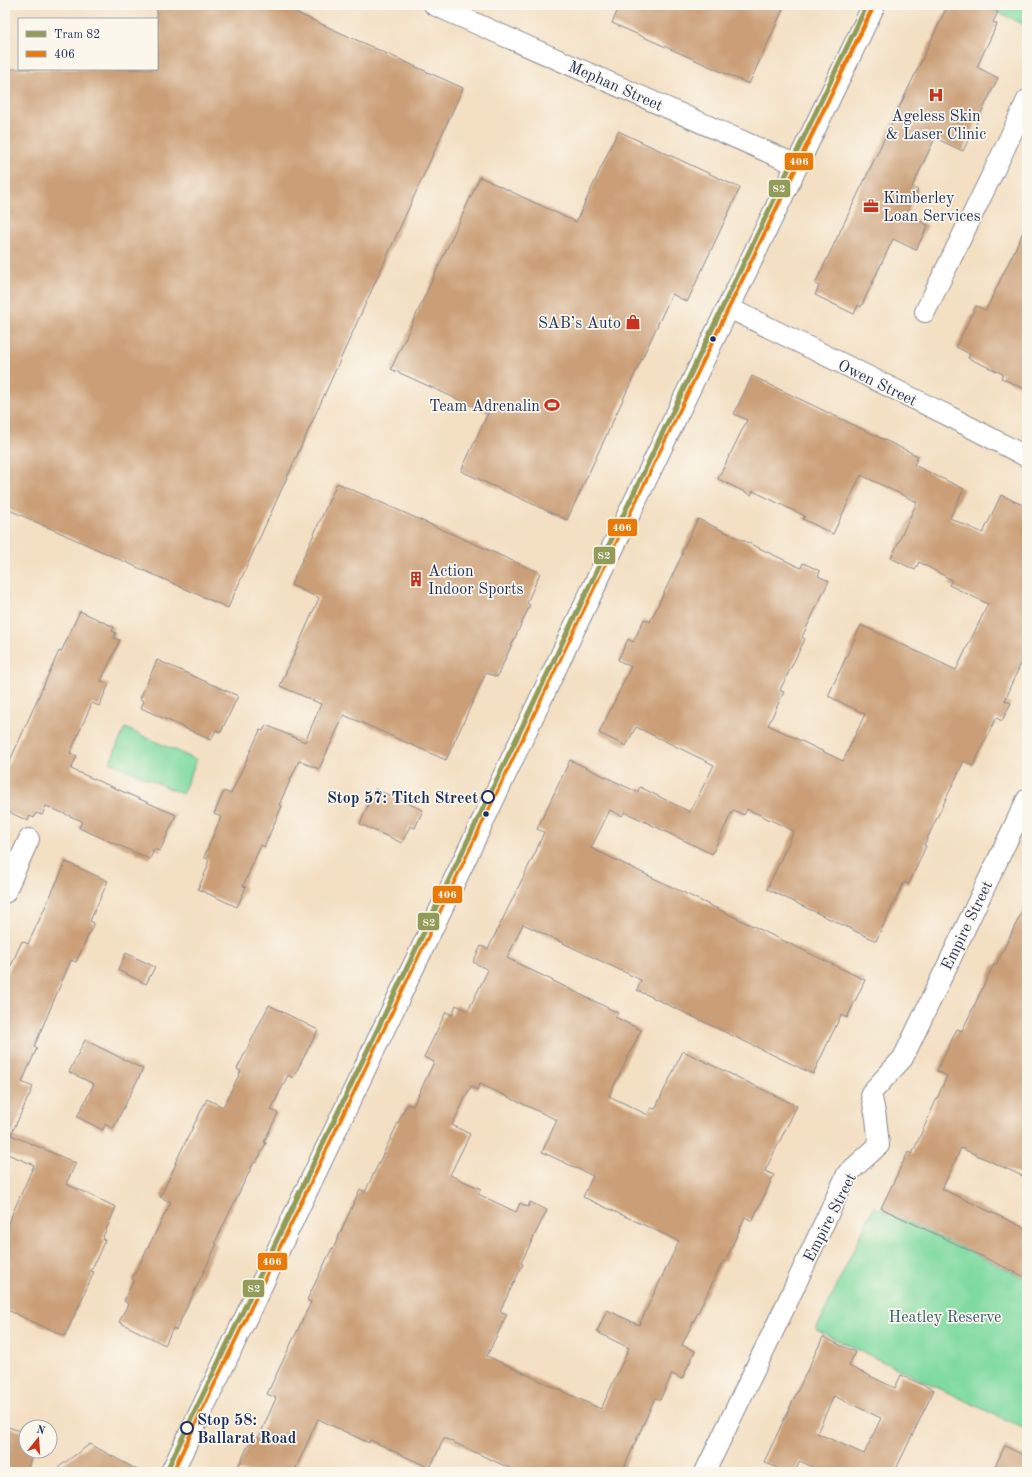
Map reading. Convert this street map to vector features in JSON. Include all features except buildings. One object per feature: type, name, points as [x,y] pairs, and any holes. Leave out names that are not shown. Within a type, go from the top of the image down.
[{"type":"main road","points":[[172,1472],[601,572],[874,5]]},
{"type":"street","name":"Mephan Street","points":[[434,5],[466,12],[797,165]]},
{"type":"street","points":[[924,312],[1021,128],[1027,100]]},
{"type":"street","name":"Owen Street","points":[[729,308],[945,414],[1027,457]]},
{"type":"street","name":"Empire Street","points":[[705,1472],[786,1305],[847,1174],[879,1145],[871,1093],[902,1058],[1027,799]]},
{"type":"street","points":[[5,893],[29,839]]},
{"type":"green space","points":[[984,5],[1027,5],[1027,26]]},
{"type":"green space","points":[[125,728],[197,760],[182,794],[110,762]]},
{"type":"green space","name":"Heatley Reserve","points":[[874,1206],[1027,1279],[1027,1430],[816,1330]]},
{"type":"tram line","name":"82","points":[[166,1472],[867,5]]},
{"type":"transit line","name":"406","points":[[172,1472],[601,572],[874,5]]},
{"type":"place","name":"Ageless Skin & Laser Clinic","points":[[936,95]]},
{"type":"place","name":"Kimberley Loan Services","points":[[871,206]]},
{"type":"place","name":"SAB’s Auto","points":[[633,322]]},
{"type":"place","name":"Team Adrenalin","points":[[552,405]]},
{"type":"place","name":"Action Indoor Sports","points":[[416,579]]},
{"type":"place","name":"Stop 57: Titch Street","points":[[488,797]]},
{"type":"place","name":"Stop 58: Ballarat Road","points":[[187,1428]]}]
